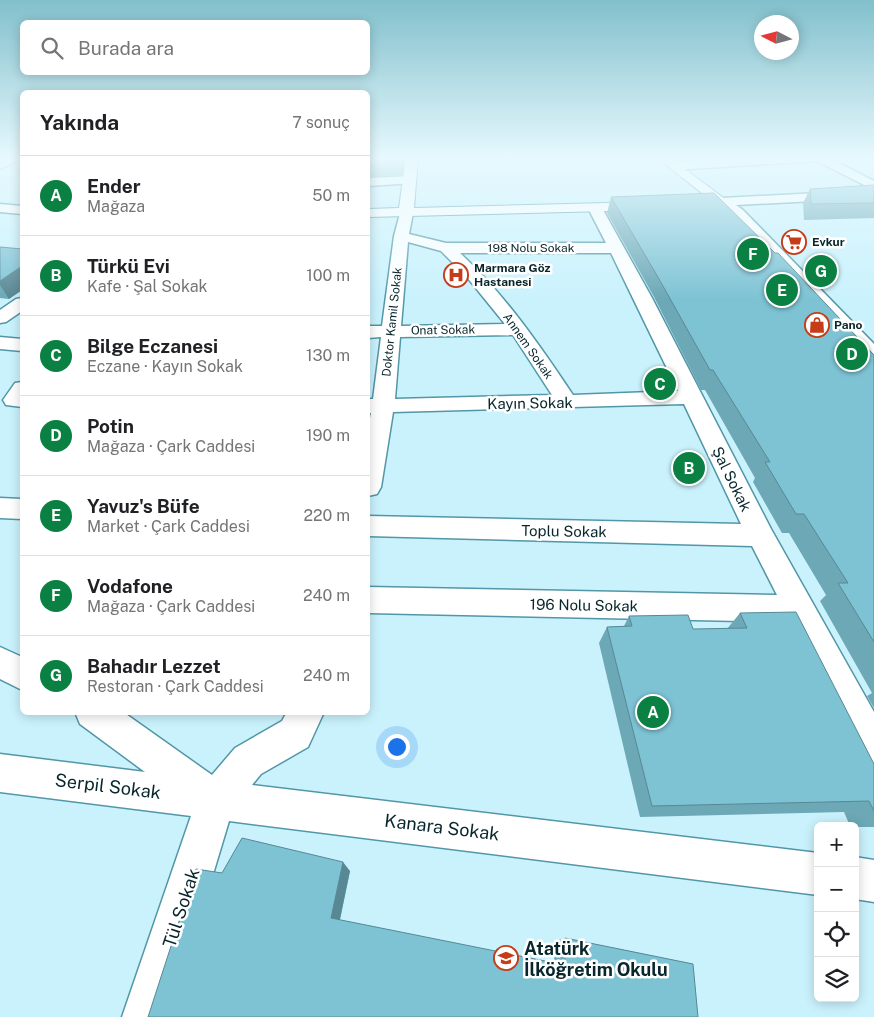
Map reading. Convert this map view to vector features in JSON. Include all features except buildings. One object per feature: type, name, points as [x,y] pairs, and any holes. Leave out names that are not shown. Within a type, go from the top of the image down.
[{"type":"street","name":"Doktor Kamil Sokak","points":[[370,464],[375,406],[391,331],[401,236],[407,204]]},
{"type":"street","points":[[726,204],[738,213],[874,355]]},
{"type":"street","points":[[370,213],[663,205]]},
{"type":"street","points":[[0,208],[20,210]]},
{"type":"street","name":"Şal Sokak","points":[[595,208],[760,535],[874,747]]},
{"type":"street","points":[[401,236],[446,248]]},
{"type":"street","name":"198 Nolu Sokak","points":[[446,248],[616,248]]},
{"type":"street","name":"Annem Sokak","points":[[446,248],[472,273],[519,329],[567,402]]},
{"type":"street","points":[[0,318],[20,304]]},
{"type":"street","name":"Onat Sokak","points":[[370,332],[519,329]]},
{"type":"street","points":[[0,343],[20,345]]},
{"type":"street","points":[[20,391],[14,400],[20,400]]},
{"type":"street","name":"Kayın Sokak","points":[[375,406],[692,397]]},
{"type":"street","points":[[0,508],[20,509]]},
{"type":"street","name":"Toplu Sokak","points":[[370,526],[760,535]]},
{"type":"street","name":"196 Nolu Sokak","points":[[370,600],[800,610]]},
{"type":"street","points":[[0,662],[20,673]]},
{"type":"street","name":"Kanara Sokak","points":[[96,715],[216,800],[814,874]]},
{"type":"street","points":[[216,800],[248,762],[295,734],[305,715]]},
{"type":"street","name":"Serpil Sokak","points":[[0,773],[216,800]]},
{"type":"street","name":"Tül Sokak","points":[[146,1017],[216,800]]},
{"type":"street","points":[[859,879],[874,881]]},
{"type":"place","name":"Evkur","points":[[794,242]]},
{"type":"place","name":"Vodafone","points":[[753,254]]},
{"type":"place","name":"Bahadır Lezzet","points":[[821,271]]},
{"type":"place","name":"Marmara Göz Hastanesi","points":[[456,275]]},
{"type":"place","name":"Yavuz's Büfe","points":[[782,290]]},
{"type":"place","name":"Pano","points":[[817,325]]},
{"type":"place","name":"Potin","points":[[852,354]]},
{"type":"place","name":"Bilge Eczanesi","points":[[660,384]]},
{"type":"place","name":"Türkü Evi","points":[[689,468]]},
{"type":"place","name":"Ender","points":[[653,712]]},
{"type":"place","name":"Atatürk İlköğretim Okulu","points":[[506,958]]}]
